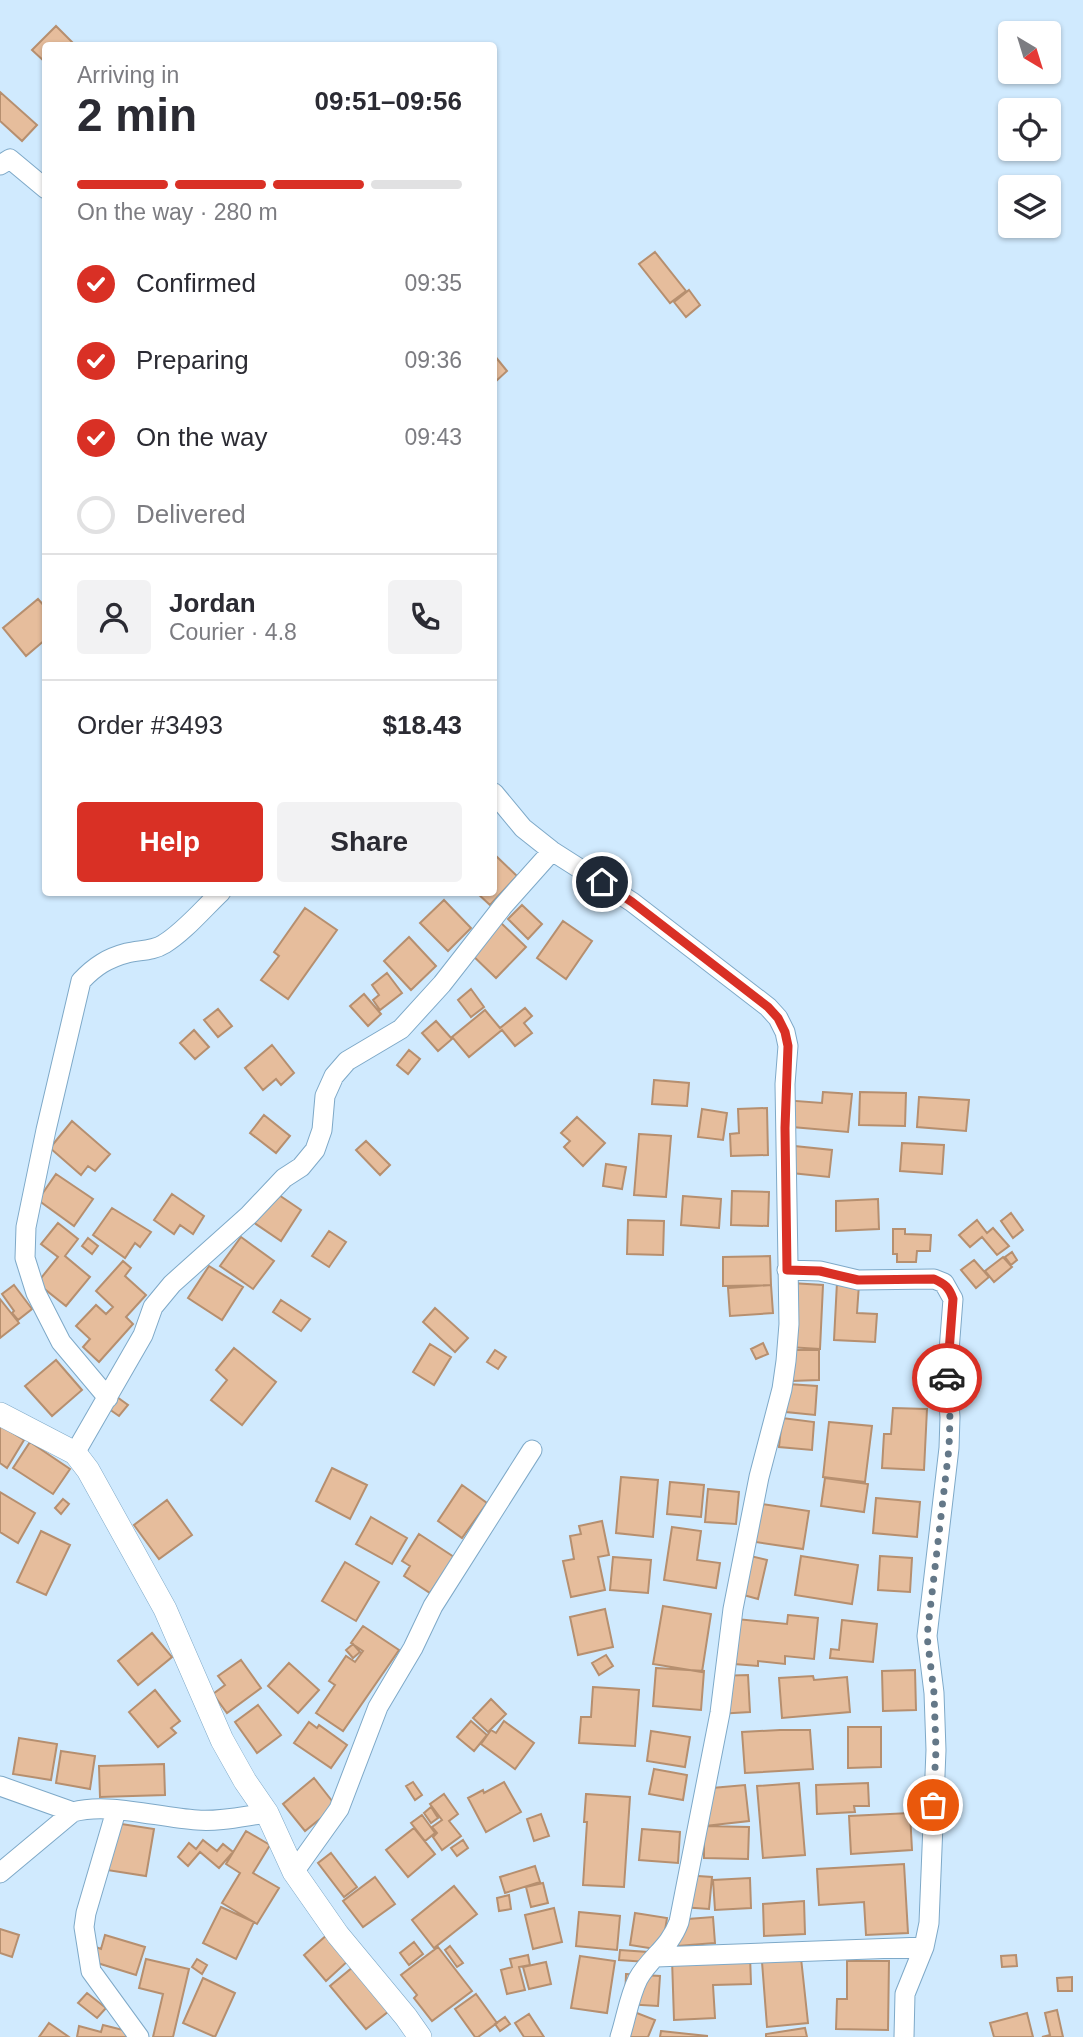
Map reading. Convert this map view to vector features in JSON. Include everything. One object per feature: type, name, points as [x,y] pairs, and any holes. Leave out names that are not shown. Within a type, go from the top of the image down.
[{"type":"street","points":[[0,165],[10,159],[42,186]]},
{"type":"street","points":[[497,797],[523,828],[632,902],[768,1007],[778,1018],[788,1046],[785,1117],[789,1324],[782,1389],[759,1477],[733,1609],[729,1652],[710,1766],[679,1922],[667,1946],[637,1981],[620,2037]]},
{"type":"street","points":[[75,1453],[143,1335],[153,1307],[172,1284],[249,1215],[284,1178],[301,1167],[315,1150],[322,1130],[325,1096],[334,1076],[347,1061],[401,1029],[442,984],[503,906],[552,850]]},
{"type":"street","points":[[108,1398],[61,1342],[36,1293],[25,1258],[26,1227],[46,1130],[81,981],[94,967],[106,960],[151,950],[165,944],[217,896]]},
{"type":"street","points":[[787,1270],[820,1271],[858,1280],[934,1279],[944,1283],[953,1299],[947,1377],[949,1448],[927,1636],[934,1693],[936,1750],[930,1900],[924,1947],[905,1994],[904,2037]]},
{"type":"street","points":[[0,1414],[75,1453],[88,1470],[165,1609],[222,1740],[267,1813],[294,1872],[338,1935],[407,2017],[420,2037]]},
{"type":"street","points":[[294,1872],[339,1809],[378,1707],[413,1648],[433,1606],[531,1450]]},
{"type":"street","points":[[0,1786],[73,1812]]},
{"type":"street","points":[[0,1872],[73,1812],[82,1809],[199,1821],[267,1813]]},
{"type":"street","points":[[116,1811],[86,1913],[85,1927],[91,1971],[139,2037]]},
{"type":"street","points":[[656,1957],[924,1947]]},
{"type":"building","points":[[56,26],[72,42],[42,42],[42,59],[32,50]]},
{"type":"building","points":[[0,92],[37,125],[22,141],[0,121]]},
{"type":"building","points":[[655,252],[686,291],[670,303],[639,264]]},
{"type":"building","points":[[689,290],[700,305],[686,317],[674,302]]},
{"type":"building","points":[[497,359],[507,371],[497,380]]},
{"type":"building","points":[[38,599],[42,604],[42,642],[26,656],[3,628]]},
{"type":"building","points":[[497,857],[517,876],[490,905],[480,896],[497,896]]},
{"type":"building","points":[[444,900],[471,928],[448,951],[420,923]]},
{"type":"building","points":[[522,905],[542,924],[528,939],[508,919]]},
{"type":"building","points":[[305,908],[337,930],[288,999],[261,980],[279,956],[274,952]]},
{"type":"building","points":[[499,921],[526,947],[496,978],[469,952]]},
{"type":"building","points":[[563,921],[592,941],[566,979],[537,958]]},
{"type":"building","points":[[409,937],[436,966],[411,990],[384,961]]},
{"type":"building","points":[[387,973],[402,993],[380,1010],[373,1000],[379,995],[372,985]]},
{"type":"building","points":[[471,989],[484,1007],[471,1017],[458,1000]]},
{"type":"building","points":[[364,994],[381,1014],[368,1026],[350,1006]]},
{"type":"building","points":[[525,1008],[532,1016],[524,1023],[532,1033],[515,1046],[502,1030],[469,1057],[452,1037],[485,1010],[500,1028]]},
{"type":"building","points":[[218,1009],[232,1026],[218,1037],[204,1020]]},
{"type":"building","points":[[436,1021],[452,1039],[438,1051],[422,1033]]},
{"type":"building","points":[[194,1030],[209,1047],[195,1059],[180,1043]]},
{"type":"building","points":[[272,1045],[294,1073],[281,1085],[276,1079],[263,1090],[245,1068]]},
{"type":"building","points":[[409,1050],[420,1059],[408,1074],[397,1065]]},
{"type":"building","points":[[654,1080],[689,1083],[687,1106],[652,1104]]},
{"type":"building","points":[[823,1092],[852,1094],[848,1132],[781,1126],[783,1100],[822,1103]]},
{"type":"building","points":[[860,1092],[906,1093],[905,1126],[859,1125]]},
{"type":"building","points":[[919,1097],[969,1100],[966,1131],[917,1127]]},
{"type":"building","points":[[767,1108],[768,1155],[731,1156],[730,1134],[739,1133],[738,1109]]},
{"type":"building","points":[[702,1109],[727,1113],[723,1140],[698,1137]]},
{"type":"building","points":[[264,1115],[290,1136],[276,1153],[250,1133]]},
{"type":"building","points":[[577,1117],[605,1143],[583,1166],[564,1147],[570,1141],[561,1133]]},
{"type":"building","points":[[72,1121],[110,1154],[95,1171],[88,1166],[81,1175],[50,1148]]},
{"type":"building","points":[[639,1134],[671,1136],[666,1197],[634,1195]]},
{"type":"building","points":[[366,1141],[390,1165],[380,1175],[356,1150]]},
{"type":"building","points":[[902,1143],[944,1145],[942,1174],[900,1171]]},
{"type":"building","points":[[785,1145],[832,1150],[829,1177],[782,1172]]},
{"type":"building","points":[[606,1164],[626,1167],[622,1189],[603,1186]]},
{"type":"building","points":[[56,1174],[93,1199],[74,1226],[38,1200]]},
{"type":"building","points":[[273,1191],[301,1210],[281,1241],[253,1222]]},
{"type":"building","points":[[732,1191],[769,1192],[768,1226],[731,1225]]},
{"type":"building","points":[[172,1194],[204,1216],[193,1234],[180,1225],[174,1234],[154,1220]]},
{"type":"building","points":[[683,1196],[721,1199],[719,1228],[681,1225]]},
{"type":"building","points":[[878,1199],[879,1229],[836,1231],[836,1201]]},
{"type":"building","points":[[112,1208],[151,1232],[140,1247],[135,1243],[125,1258],[93,1235]]},
{"type":"building","points":[[1011,1213],[1023,1230],[1013,1238],[1001,1221]]},
{"type":"building","points":[[628,1220],[664,1221],[663,1255],[627,1254]]},
{"type":"building","points":[[977,1220],[987,1233],[993,1228],[1009,1246],[997,1255],[982,1237],[970,1247],[959,1235]]},
{"type":"building","points":[[58,1223],[78,1239],[65,1256],[90,1277],[66,1306],[37,1283],[58,1257],[41,1244]]},
{"type":"building","points":[[893,1229],[905,1229],[905,1234],[931,1235],[930,1251],[917,1251],[916,1262],[897,1262],[897,1254],[893,1254]]},
{"type":"building","points":[[329,1231],[346,1242],[329,1267],[312,1256]]},
{"type":"building","points":[[241,1237],[274,1261],[253,1289],[220,1266]]},
{"type":"building","points":[[88,1238],[98,1246],[92,1254],[82,1246]]},
{"type":"building","points":[[1012,1252],[1017,1260],[1011,1265],[1005,1257]]},
{"type":"building","points":[[770,1256],[771,1285],[723,1286],[723,1257]]},
{"type":"building","points":[[1003,1257],[1012,1267],[994,1282],[985,1271]]},
{"type":"building","points":[[974,1260],[989,1277],[976,1288],[961,1270]]},
{"type":"building","points":[[123,1261],[131,1268],[125,1276],[146,1295],[126,1317],[133,1324],[99,1362],[83,1347],[90,1339],[76,1326],[96,1305],[106,1314],[113,1307],[96,1291]]},
{"type":"building","points":[[209,1266],[243,1287],[222,1320],[188,1298]]},
{"type":"building","points":[[837,1282],[859,1284],[857,1313],[877,1314],[875,1342],[834,1340]]},
{"type":"building","points":[[791,1283],[823,1285],[820,1349],[788,1347]]},
{"type":"building","points":[[14,1285],[32,1309],[18,1320],[2,1294]]},
{"type":"building","points":[[771,1285],[773,1313],[730,1316],[728,1288]]},
{"type":"building","points":[[0,1299],[19,1323],[0,1338]]},
{"type":"building","points":[[281,1300],[310,1319],[301,1331],[273,1312]]},
{"type":"building","points":[[435,1308],[468,1338],[455,1352],[423,1322]]},
{"type":"building","points":[[763,1343],[768,1354],[756,1359],[751,1349]]},
{"type":"building","points":[[430,1344],[451,1357],[434,1385],[413,1372]]},
{"type":"building","points":[[234,1348],[276,1382],[242,1425],[211,1400],[227,1380],[216,1370]]},
{"type":"building","points":[[495,1350],[506,1357],[498,1369],[487,1362]]},
{"type":"building","points":[[791,1350],[819,1350],[819,1380],[791,1381]]},
{"type":"building","points":[[56,1360],[82,1390],[52,1416],[25,1386]]},
{"type":"building","points":[[788,1384],[817,1386],[815,1415],[786,1412]]},
{"type":"building","points":[[117,1397],[128,1405],[119,1416],[109,1409]]},
{"type":"building","points":[[893,1408],[927,1409],[924,1470],[882,1468],[884,1434],[891,1434]]},
{"type":"building","points":[[782,1418],[814,1422],[812,1450],[779,1447]]},
{"type":"building","points":[[829,1422],[872,1426],[865,1482],[823,1477]]},
{"type":"building","points":[[0,1425],[24,1440],[7,1468],[0,1463]]},
{"type":"building","points":[[30,1442],[70,1469],[53,1494],[13,1468]]},
{"type":"building","points":[[332,1468],[367,1485],[350,1519],[316,1501]]},
{"type":"building","points":[[621,1477],[658,1480],[653,1537],[616,1533]]},
{"type":"building","points":[[825,1478],[868,1484],[864,1512],[821,1506]]},
{"type":"building","points":[[670,1482],[704,1485],[701,1517],[667,1514]]},
{"type":"building","points":[[462,1485],[487,1503],[462,1538],[438,1521]]},
{"type":"building","points":[[708,1489],[739,1492],[736,1524],[705,1522]]},
{"type":"building","points":[[0,1492],[35,1513],[18,1543],[0,1532]]},
{"type":"building","points":[[876,1498],[920,1502],[917,1537],[873,1533]]},
{"type":"building","points":[[63,1499],[69,1504],[61,1514],[55,1508]]},
{"type":"building","points":[[167,1500],[192,1535],[159,1559],[134,1525]]},
{"type":"building","points":[[755,1503],[809,1511],[803,1549],[749,1541]]},
{"type":"building","points":[[371,1517],[407,1538],[392,1564],[356,1544]]},
{"type":"building","points":[[602,1521],[609,1555],[598,1557],[605,1590],[571,1597],[563,1561],[574,1559],[570,1536],[581,1534],[579,1526]]},
{"type":"building","points":[[672,1527],[701,1531],[697,1560],[720,1563],[716,1588],[664,1580]]},
{"type":"building","points":[[41,1531],[70,1545],[46,1595],[17,1582]]},
{"type":"building","points":[[419,1534],[454,1557],[430,1593],[404,1576],[410,1566],[402,1561]]},
{"type":"building","points":[[738,1553],[767,1560],[758,1599],[729,1591]]},
{"type":"building","points":[[801,1556],[858,1565],[852,1604],[795,1595]]},
{"type":"building","points":[[880,1556],[912,1558],[910,1592],[878,1590]]},
{"type":"building","points":[[613,1557],[651,1560],[648,1593],[610,1590]]},
{"type":"building","points":[[345,1562],[379,1582],[356,1621],[322,1601]]},
{"type":"building","points":[[663,1606],[711,1614],[702,1672],[653,1664]]},
{"type":"building","points":[[605,1609],[613,1647],[578,1655],[570,1617]]},
{"type":"building","points":[[788,1615],[818,1618],[814,1659],[785,1656],[785,1664],[758,1661],[758,1666],[722,1663],[727,1618],[787,1624]]},
{"type":"building","points":[[842,1620],[877,1624],[873,1662],[830,1658],[831,1649],[839,1650]]},
{"type":"building","points":[[363,1626],[399,1650],[343,1731],[316,1713],[335,1685],[329,1681],[346,1656],[355,1662],[363,1651],[351,1643]]},
{"type":"building","points":[[152,1633],[172,1657],[138,1685],[118,1661]]},
{"type":"building","points":[[353,1644],[360,1652],[353,1658],[346,1650]]},
{"type":"building","points":[[606,1655],[613,1666],[599,1675],[592,1663]]},
{"type":"building","points":[[241,1660],[261,1688],[227,1713],[213,1694],[225,1685],[218,1676]]},
{"type":"building","points":[[289,1663],[319,1690],[298,1713],[268,1686]]},
{"type":"building","points":[[656,1668],[704,1671],[701,1710],[653,1706]]},
{"type":"building","points":[[915,1670],[916,1710],[883,1711],[882,1671]]},
{"type":"building","points":[[748,1675],[750,1712],[717,1714],[716,1676]]},
{"type":"building","points":[[813,1676],[814,1680],[847,1677],[850,1712],[782,1718],[779,1678]]},
{"type":"building","points":[[593,1687],[639,1690],[635,1746],[579,1743],[581,1717],[591,1717]]},
{"type":"building","points":[[155,1690],[180,1721],[171,1728],[176,1733],[158,1747],[129,1712]]},
{"type":"building","points":[[491,1699],[506,1714],[488,1732],[473,1718]]},
{"type":"building","points":[[258,1705],[281,1735],[257,1753],[235,1722]]},
{"type":"building","points":[[471,1721],[487,1735],[474,1751],[457,1737]]},
{"type":"building","points":[[504,1721],[534,1743],[515,1769],[481,1744],[491,1730],[496,1733]]},
{"type":"building","points":[[309,1722],[317,1728],[319,1725],[347,1745],[331,1768],[294,1743]]},
{"type":"building","points":[[848,1727],[881,1727],[881,1767],[848,1768]]},
{"type":"building","points":[[810,1730],[813,1769],[745,1773],[742,1732]]},
{"type":"building","points":[[651,1731],[690,1737],[685,1767],[647,1761]]},
{"type":"building","points":[[19,1738],[57,1744],[51,1780],[13,1774]]},
{"type":"building","points":[[61,1751],[95,1756],[90,1789],[56,1783]]},
{"type":"building","points":[[164,1764],[165,1795],[100,1797],[99,1766]]},
{"type":"building","points":[[654,1769],[687,1775],[683,1800],[649,1794]]},
{"type":"building","points":[[314,1778],[336,1806],[305,1831],[283,1804]]},
{"type":"building","points":[[413,1782],[422,1795],[415,1800],[406,1786]]},
{"type":"building","points":[[504,1782],[521,1812],[486,1832],[468,1798]]},
{"type":"building","points":[[799,1783],[805,1855],[763,1858],[757,1786]]},
{"type":"building","points":[[868,1783],[869,1806],[854,1806],[855,1812],[817,1814],[816,1785]]},
{"type":"building","points":[[745,1785],[749,1821],[705,1826],[701,1789]]},
{"type":"building","points":[[444,1794],[458,1814],[449,1821],[461,1836],[442,1850],[433,1837],[437,1833],[432,1827],[442,1820],[430,1804]]},
{"type":"building","points":[[586,1794],[630,1797],[624,1887],[583,1885]]},
{"type":"building","points":[[431,1807],[438,1818],[431,1823],[424,1813]]},
{"type":"building","points":[[910,1813],[912,1850],[851,1854],[849,1816]]},
{"type":"building","points":[[541,1814],[549,1836],[534,1841],[527,1819]]},
{"type":"building","points":[[422,1815],[435,1833],[425,1841],[411,1823]]},
{"type":"building","points":[[115,1823],[154,1829],[146,1876],[107,1870]]},
{"type":"building","points":[[704,1826],[749,1827],[748,1859],[704,1858]]},
{"type":"building","points":[[414,1828],[435,1854],[408,1877],[386,1850]]},
{"type":"building","points":[[642,1829],[680,1832],[678,1863],[639,1860]]},
{"type":"building","points":[[246,1831],[270,1845],[253,1873],[279,1888],[257,1924],[222,1903],[240,1873],[226,1864]]},
{"type":"building","points":[[203,1840],[217,1851],[223,1844],[233,1852],[219,1868],[200,1852],[188,1866],[178,1857],[189,1843],[196,1849]]},
{"type":"building","points":[[463,1840],[468,1848],[457,1856],[451,1848]]},
{"type":"building","points":[[331,1853],[357,1887],[344,1897],[318,1863]]},
{"type":"building","points":[[904,1864],[908,1933],[866,1935],[864,1902],[819,1905],[817,1869]]},
{"type":"building","points":[[535,1866],[540,1882],[505,1893],[500,1877]]},
{"type":"building","points":[[683,1875],[712,1877],[709,1909],[681,1907]]},
{"type":"building","points":[[375,1877],[395,1904],[363,1927],[343,1901]]},
{"type":"building","points":[[750,1878],[751,1908],[715,1910],[713,1880]]},
{"type":"building","points":[[543,1883],[548,1903],[531,1907],[526,1887]]},
{"type":"building","points":[[454,1886],[477,1914],[434,1948],[412,1920]]},
{"type":"building","points":[[509,1895],[511,1909],[499,1911],[497,1898]]},
{"type":"building","points":[[804,1901],[805,1934],[764,1936],[763,1904]]},
{"type":"building","points":[[221,1907],[254,1922],[236,1959],[203,1943]]},
{"type":"building","points":[[554,1908],[562,1942],[533,1949],[525,1915]]},
{"type":"building","points":[[579,1912],[620,1916],[617,1950],[576,1946]]},
{"type":"building","points":[[635,1913],[667,1918],[662,1950],[630,1945]]},
{"type":"building","points":[[713,1917],[715,1943],[677,1946],[675,1920]]},
{"type":"building","points":[[0,1929],[19,1935],[12,1957],[0,1953]]},
{"type":"building","points":[[328,1934],[350,1959],[326,1981],[304,1955]]},
{"type":"building","points":[[105,1935],[145,1947],[136,1975],[91,1961],[96,1947],[101,1949]]},
{"type":"building","points":[[414,1942],[423,1954],[409,1965],[400,1953]]},
{"type":"building","points":[[450,1946],[463,1963],[457,1967],[445,1950]]},
{"type":"building","points":[[438,1947],[472,1991],[432,2021],[401,1975]]},
{"type":"building","points":[[620,1950],[648,1952],[647,1962],[619,1960]]},
{"type":"building","points":[[528,1955],[530,1965],[519,1967],[525,1990],[507,1994],[501,1970],[512,1967],[510,1959]]},
{"type":"building","points":[[750,1955],[751,1984],[713,1985],[715,2018],[674,2020],[672,1959]]},
{"type":"building","points":[[1016,1955],[1017,1966],[1002,1967],[1001,1956]]},
{"type":"building","points":[[580,1956],[615,1961],[607,2013],[571,2008]]},
{"type":"building","points":[[801,1958],[808,2023],[767,2027],[762,1962]]},
{"type":"building","points":[[146,1959],[189,1969],[173,2037],[153,2037],[163,1994],[139,1988]]},
{"type":"building","points":[[197,1959],[207,1965],[202,1974],[192,1967]]},
{"type":"building","points":[[847,1961],[889,1961],[888,2030],[836,2029],[837,1999],[847,1999]]},
{"type":"building","points":[[546,1962],[551,1984],[529,1989],[523,1967]]},
{"type":"building","points":[[353,1967],[389,2011],[366,2029],[330,1986]]},
{"type":"building","points":[[626,1974],[660,1976],[658,2006],[625,2004]]},
{"type":"building","points":[[1072,1977],[1072,1991],[1058,1991],[1057,1978]]},
{"type":"building","points":[[203,1978],[235,1993],[215,2037],[183,2023]]},
{"type":"building","points":[[87,1993],[106,2008],[97,2018],[78,2003]]},
{"type":"building","points":[[476,1994],[497,2023],[478,2037],[475,2037],[455,2009]]},
{"type":"building","points":[[624,2008],[655,2020],[648,2037],[616,2037]]},
{"type":"building","points":[[1057,2010],[1063,2037],[1042,2037],[1050,2035],[1045,2013]]},
{"type":"building","points":[[1027,2013],[1033,2037],[994,2037],[990,2023]]},
{"type":"building","points":[[529,2014],[544,2037],[524,2037],[515,2023]]},
{"type":"building","points":[[505,2017],[510,2024],[500,2031],[495,2024]]},
{"type":"building","points":[[49,2023],[69,2037],[39,2037]]},
{"type":"building","points":[[103,2025],[131,2032],[130,2037],[77,2037],[79,2026],[101,2032]]},
{"type":"building","points":[[805,2028],[807,2037],[766,2037],[766,2034]]},
{"type":"building","points":[[661,2031],[707,2036],[707,2037],[660,2037]]},
{"type":"way so far","points":[[933,1805],[936,1750],[934,1693],[927,1636],[949,1448],[947,1378]]},
{"type":"route","points":[[602,882],[768,1007],[785,1032],[788,1046],[785,1084],[787,1270],[820,1271],[858,1280],[934,1279],[944,1283],[953,1299],[947,1378]]}]
